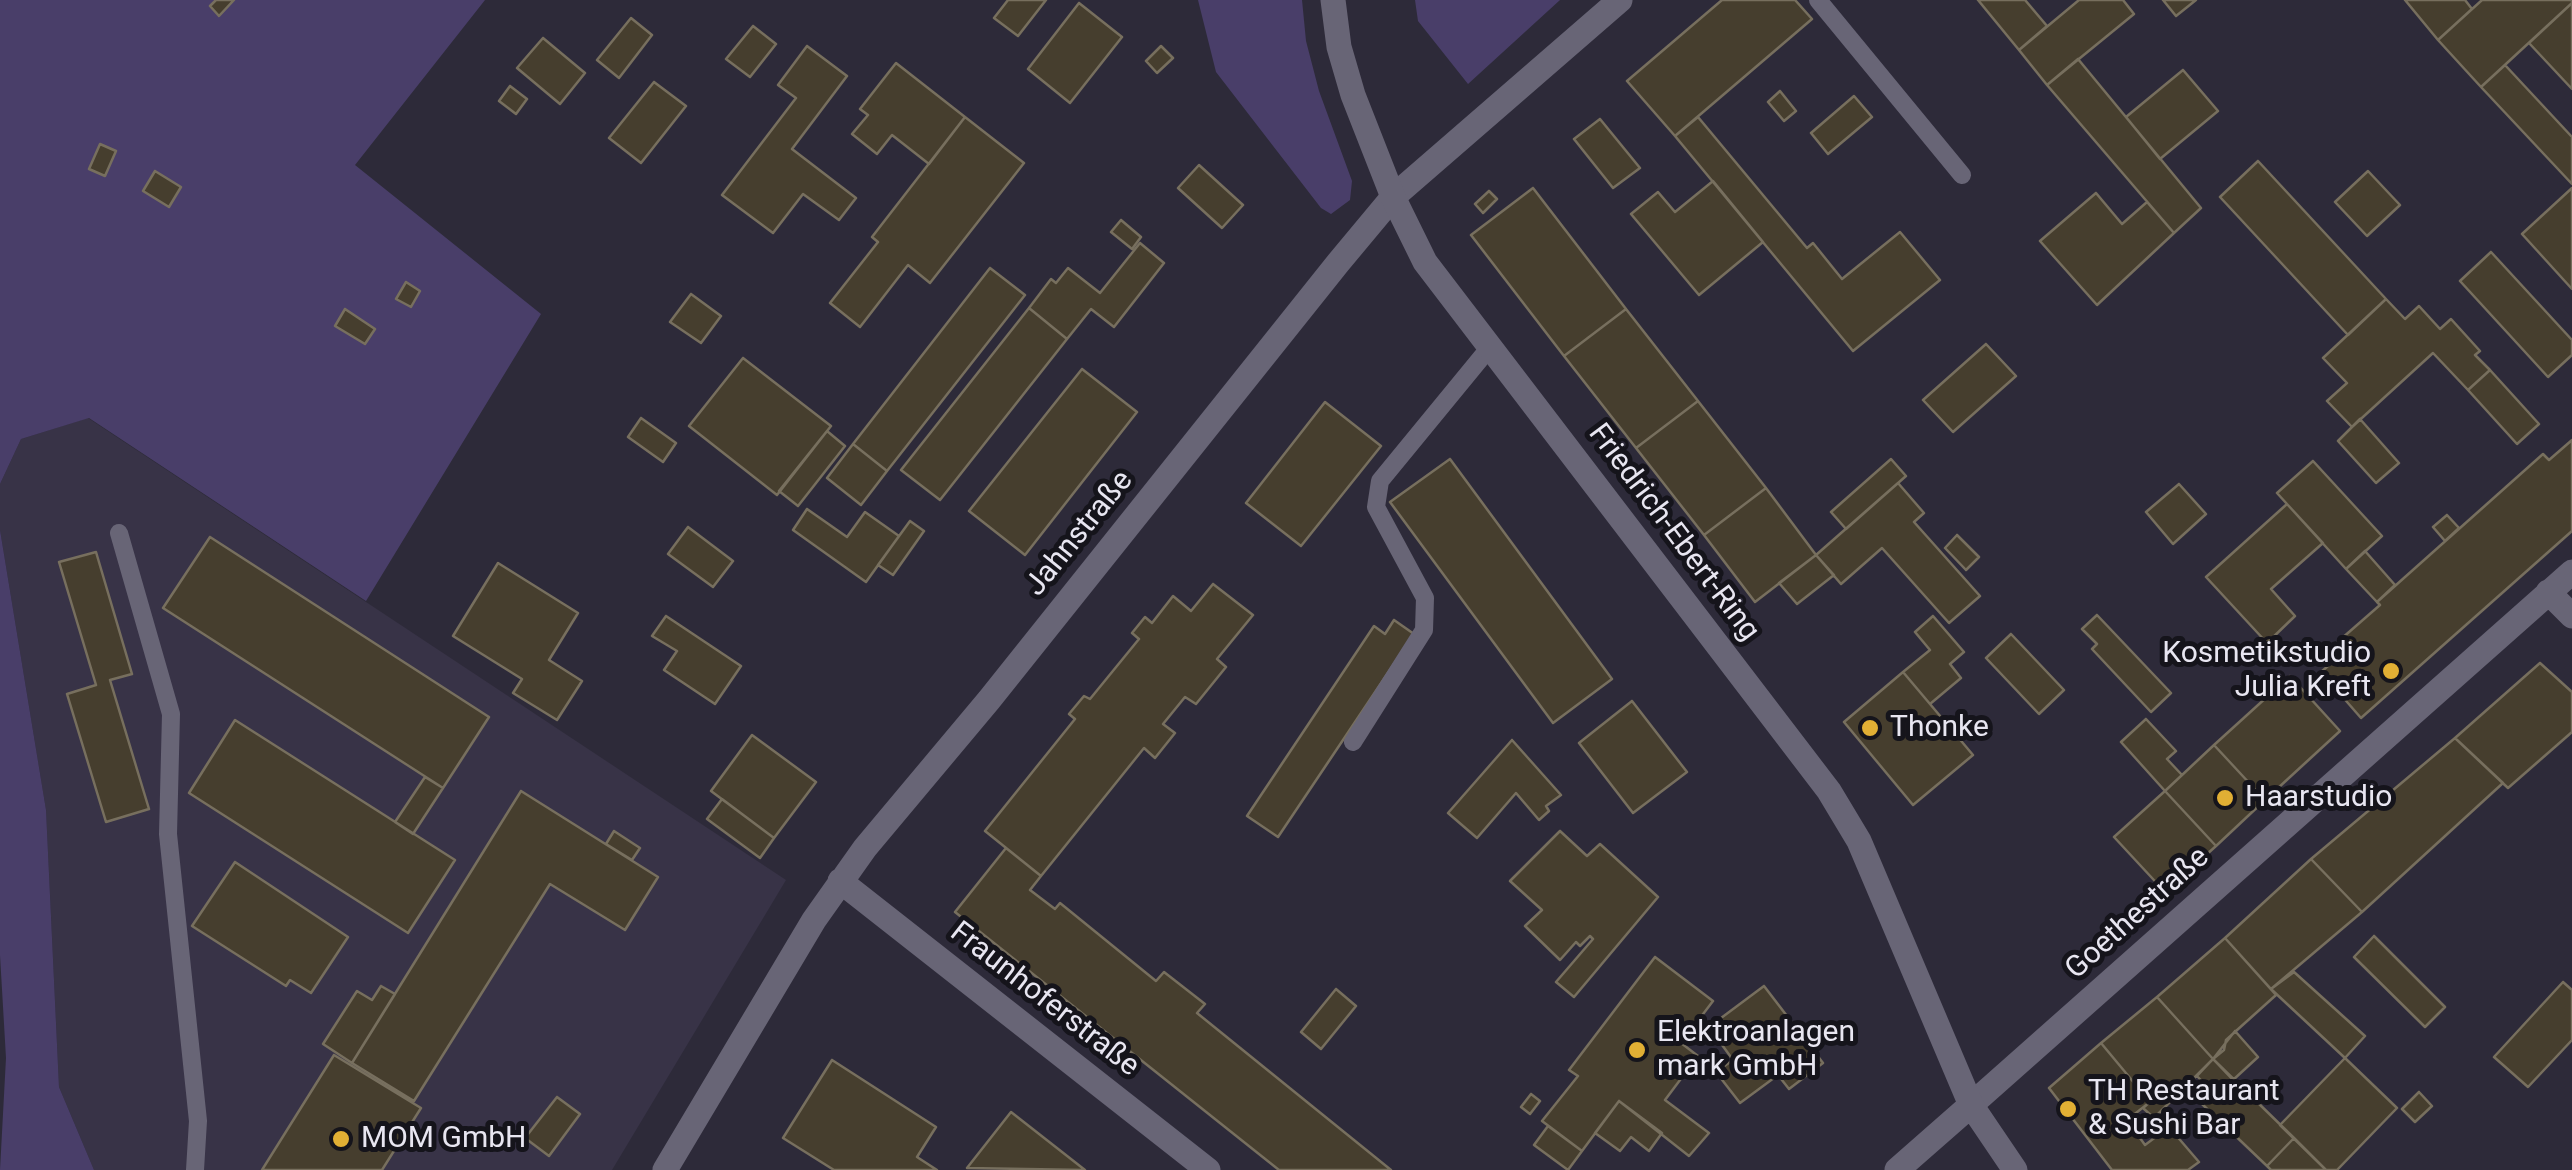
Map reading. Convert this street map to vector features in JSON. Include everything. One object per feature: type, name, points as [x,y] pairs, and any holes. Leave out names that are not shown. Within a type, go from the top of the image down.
[{"type":"street","name":"Friedrich-Ebert-Ring","points":[[1333,0],[1346,71],[1393,197],[1424,262],[1829,791],[1859,840],[1970,1105],[2015,1170]]},
{"type":"street","name":"Jahnstraße","points":[[664,1170],[840,881],[1393,197],[1620,0]]},
{"type":"street","name":"Goethestraße","points":[[1898,1170],[2572,572]]},
{"type":"street","points":[[2548,592],[2572,616]]},
{"type":"street","name":"Fraunhoferstraße","points":[[840,881],[1208,1170]]},
{"type":"lane","points":[[1818,0],[1962,175]]},
{"type":"lane","points":[[1353,742],[1424,630],[1425,598],[1376,507],[1380,481],[1490,347]]},
{"type":"lane","points":[[120,534],[172,714],[168,834],[174,927],[198,1120],[195,1170]]},
{"type":"shaded area","points":[[0,0],[485,0],[355,165],[541,314],[366,601],[89,418],[21,439],[0,484]]},
{"type":"shaded area","points":[[1198,0],[1302,0],[1306,41],[1319,91],[1352,181],[1350,200],[1331,214],[1321,208],[1216,72]]},
{"type":"shaded area","points":[[1415,0],[1560,0],[1468,84],[1418,21]]},
{"type":"shaded area","points":[[88,418],[786,880],[612,1170],[94,1170],[59,1087],[46,810],[0,530],[0,484],[21,439]]},
{"type":"shaded area","points":[[0,530],[46,810],[59,1087],[94,1170],[0,1170],[6,1058],[0,955]]},
{"type":"building","points":[[216,0],[234,0],[219,16],[210,6]]},
{"type":"building","points":[[1008,0],[1046,0],[1018,36],[994,18]]},
{"type":"building","points":[[1722,0],[1795,0],[1812,19],[1675,136],[1627,81]]},
{"type":"building","points":[[1978,0],[2025,0],[2047,26],[2019,50]]},
{"type":"building","points":[[2079,0],[2123,0],[2134,14],[2047,85],[2019,50]]},
{"type":"building","points":[[2163,0],[2196,0],[2176,16]]},
{"type":"building","points":[[2405,0],[2465,0],[2472,9],[2438,40]]},
{"type":"building","points":[[2482,0],[2572,3],[2481,87],[2438,40]]},
{"type":"building","points":[[1079,3],[1122,37],[1070,103],[1028,69]]},
{"type":"building","points":[[2572,3],[2572,89],[2529,43]]},
{"type":"building","points":[[631,18],[652,35],[619,78],[597,60]]},
{"type":"building","points":[[753,26],[776,44],[750,77],[726,59]]},
{"type":"building","points":[[543,38],[585,73],[560,104],[517,68]]},
{"type":"building","points":[[807,46],[847,76],[792,149],[856,198],[839,220],[803,194],[773,233],[722,195],[796,98],[778,85]]},
{"type":"building","points":[[1161,46],[1173,58],[1157,73],[1146,61]]},
{"type":"building","points":[[2078,59],[2201,208],[2174,233],[2047,85]]},
{"type":"building","points":[[896,63],[965,117],[929,164],[892,135],[877,154],[852,134],[868,115],[860,109]]},
{"type":"building","points":[[2505,65],[2572,137],[2572,184],[2481,87]]},
{"type":"building","points":[[2183,70],[2218,111],[2160,159],[2126,117]]},
{"type":"building","points":[[654,82],[686,106],[641,163],[609,138]]},
{"type":"building","points":[[510,86],[527,99],[516,114],[499,101]]},
{"type":"building","points":[[1780,91],[1796,111],[1784,121],[1768,102]]},
{"type":"building","points":[[1854,96],[1872,117],[1828,154],[1811,133]]},
{"type":"building","points":[[965,117],[1024,163],[930,283],[908,265],[860,327],[830,303],[878,242],[872,237]]},
{"type":"building","points":[[1698,117],[1807,248],[1813,243],[1842,279],[1900,232],[1940,280],[1853,351],[1675,136]]},
{"type":"building","points":[[1600,119],[1640,168],[1613,188],[1574,139]]},
{"type":"building","points":[[100,144],[116,151],[105,176],[89,169]]},
{"type":"building","points":[[2258,161],[2386,299],[2348,335],[2220,197]]},
{"type":"building","points":[[1199,165],[1243,205],[1222,228],[1178,188]]},
{"type":"building","points":[[155,171],[181,187],[169,207],[143,191]]},
{"type":"building","points":[[2368,171],[2400,205],[2367,236],[2335,202]]},
{"type":"building","points":[[1713,181],[1763,242],[1699,295],[1631,214],[1658,192],[1675,212]]},
{"type":"building","points":[[1533,188],[1626,309],[1564,356],[1471,235]]},
{"type":"building","points":[[2572,188],[2572,289],[2522,234]]},
{"type":"building","points":[[1489,191],[1497,199],[1483,213],[1475,204]]},
{"type":"building","points":[[2096,193],[2122,224],[2147,202],[2174,233],[2097,305],[2040,241]]},
{"type":"building","points":[[1121,220],[1141,237],[1132,249],[1111,232]]},
{"type":"building","points":[[1140,243],[1164,263],[1114,327],[1091,309],[1067,339],[1029,308],[1051,279],[1056,283],[1068,268],[1100,293]]},
{"type":"building","points":[[2491,252],[2572,340],[2572,355],[2548,377],[2460,281]]},
{"type":"building","points":[[990,268],[1025,295],[887,471],[853,444]]},
{"type":"building","points":[[406,282],[420,291],[411,307],[396,299]]},
{"type":"building","points":[[691,294],[721,316],[701,343],[670,322]]},
{"type":"building","points":[[2386,299],[2405,319],[2419,306],[2440,329],[2451,319],[2480,351],[2475,355],[2490,370],[2468,390],[2433,353],[2352,427],[2327,401],[2347,383],[2323,358]]},
{"type":"building","points":[[1029,308],[1067,339],[940,500],[901,470]]},
{"type":"building","points":[[345,309],[375,329],[365,344],[335,326]]},
{"type":"building","points":[[1626,309],[1698,401],[1636,448],[1564,356]]},
{"type":"building","points":[[1986,344],[2016,376],[1953,432],[1923,400]]},
{"type":"building","points":[[743,358],[831,426],[777,495],[689,426]]},
{"type":"building","points":[[1082,369],[1137,412],[1025,555],[969,511]]},
{"type":"building","points":[[2490,370],[2539,424],[2517,444],[2468,390]]},
{"type":"building","points":[[1698,401],[1766,488],[1704,535],[1636,448]]},
{"type":"building","points":[[1325,402],[1381,446],[1301,546],[1246,503]]},
{"type":"building","points":[[641,418],[676,443],[663,462],[628,437]]},
{"type":"building","points":[[2360,419],[2399,463],[2376,483],[2338,441]]},
{"type":"building","points":[[827,431],[845,446],[798,506],[779,491]]},
{"type":"building","points":[[2572,440],[2572,531],[2361,718],[2321,672],[2341,655],[2333,646],[2543,454],[2549,460]]},
{"type":"building","points":[[853,444],[887,471],[861,505],[827,478]]},
{"type":"building","points":[[1450,459],[1612,679],[1553,723],[1390,502]]},
{"type":"building","points":[[1891,459],[1906,476],[1846,529],[1831,512]]},
{"type":"building","points":[[2313,461],[2382,536],[2346,569],[2277,493]]},
{"type":"building","points":[[1898,483],[1924,513],[1914,522],[1980,596],[1949,623],[1882,548],[1841,584],[1816,555]]},
{"type":"building","points":[[2179,484],[2206,514],[2173,544],[2146,512]]},
{"type":"building","points":[[1766,488],[1816,555],[1755,602],[1704,535]]},
{"type":"building","points":[[2287,504],[2323,543],[2271,589],[2295,616],[2267,643],[2206,577]]},
{"type":"building","points":[[807,509],[847,537],[865,512],[899,536],[866,582],[793,530]]},
{"type":"building","points":[[2447,515],[2459,528],[2445,541],[2433,527]]},
{"type":"building","points":[[910,521],[924,531],[893,575],[878,565]]},
{"type":"building","points":[[688,527],[733,561],[713,587],[668,554]]},
{"type":"building","points":[[1957,535],[1979,557],[1966,570],[1945,548]]},
{"type":"building","points":[[210,537],[489,717],[443,788],[163,608]]},
{"type":"building","points":[[2365,551],[2395,585],[2377,602],[2346,569]]},
{"type":"building","points":[[96,552],[132,674],[110,680],[149,809],[106,822],[67,694],[96,685],[59,562]]},
{"type":"building","points":[[1816,555],[1834,575],[1797,604],[1779,583]]},
{"type":"building","points":[[498,563],[578,613],[549,660],[582,681],[557,720],[513,693],[522,679],[453,636]]},
{"type":"building","points":[[1213,584],[1253,615],[1217,659],[1226,667],[1196,704],[1185,697],[1163,724],[1175,733],[1155,758],[1144,748],[1041,876],[985,831],[1075,719],[1069,714],[1084,696],[1090,699],[1139,639],[1132,633],[1145,617],[1152,623],[1173,596],[1191,611]]},
{"type":"building","points":[[2097,615],[2171,693],[2151,712],[2092,649],[2097,644],[2082,629]]},
{"type":"building","points":[[666,616],[741,666],[715,704],[664,670],[677,651],[652,636]]},
{"type":"building","points":[[1933,616],[1964,652],[1950,664],[1961,678],[1930,704],[1903,672],[1930,650],[1915,632]]},
{"type":"building","points":[[1394,620],[1414,634],[1278,837],[1247,816],[1374,626],[1385,634]]},
{"type":"building","points":[[2011,634],[2064,690],[2039,714],[1986,658]]},
{"type":"building","points":[[2540,663],[2572,692],[2572,732],[2508,788],[2455,738]]},
{"type":"building","points":[[1903,672],[1973,755],[1913,805],[1844,722]]},
{"type":"building","points":[[2290,676],[2340,731],[2265,800],[2214,745]]},
{"type":"building","points":[[1632,701],[1687,772],[1633,813],[1579,743]]},
{"type":"building","points":[[2146,719],[2176,751],[2167,759],[2182,775],[2165,791],[2121,742]]},
{"type":"building","points":[[235,720],[455,860],[408,933],[189,793]]},
{"type":"building","points":[[752,735],[816,782],[774,838],[711,791]]},
{"type":"building","points":[[2455,738],[2503,783],[2362,912],[2311,859]]},
{"type":"building","points":[[1512,740],[1561,795],[1546,806],[1549,811],[1539,820],[1516,793],[1477,838],[1448,813]]},
{"type":"building","points":[[2214,745],[2265,800],[2216,846],[2165,791]]},
{"type":"building","points":[[425,777],[443,788],[413,834],[395,822]]},
{"type":"building","points":[[521,791],[658,877],[625,930],[550,884],[414,1101],[352,1063]]},
{"type":"building","points":[[2165,791],[2216,846],[2165,892],[2114,837]]},
{"type":"building","points":[[722,799],[774,838],[760,858],[707,819]]},
{"type":"building","points":[[614,831],[640,848],[632,860],[606,844]]},
{"type":"building","points":[[1560,831],[1587,856],[1600,844],[1658,897],[1574,997],[1556,982],[1593,939],[1590,936],[1580,946],[1576,942],[1560,960],[1525,926],[1542,910],[1510,881]]},
{"type":"building","points":[[1006,848],[1041,876],[1030,890],[1055,909],[1060,903],[1156,981],[1164,972],[1205,1004],[1197,1013],[1391,1170],[1279,1170],[955,912]]},
{"type":"building","points":[[2311,859],[2362,912],[2271,989],[2225,938]]},
{"type":"building","points":[[235,862],[348,937],[311,993],[290,980],[286,986],[192,926]]},
{"type":"building","points":[[2374,936],[2445,1007],[2425,1027],[2354,957]]},
{"type":"building","points":[[2225,938],[2276,995],[2226,1040],[2224,1050],[2213,1059],[2157,997]]},
{"type":"building","name":"Elektroanlagen mark GmbH","points":[[1655,957],[1713,1001],[1681,1043],[1698,1056],[1665,1100],[1709,1133],[1689,1156],[1619,1101],[1582,1151],[1542,1121],[1578,1076],[1569,1070]]},
{"type":"building","points":[[2294,972],[2365,1036],[2345,1058],[2271,989]]},
{"type":"building","points":[[2563,982],[2572,990],[2572,1040],[2528,1087],[2494,1057]]},
{"type":"building","points":[[381,986],[395,994],[352,1063],[323,1044],[357,991],[372,1000]]},
{"type":"building","points":[[1764,986],[1823,1063],[1789,1089],[1778,1075],[1740,1103],[1716,1072],[1733,1060],[1709,1027]]},
{"type":"building","points":[[1336,989],[1356,1006],[1321,1049],[1301,1032]]},
{"type":"building","points":[[2157,997],[2213,1059],[2154,1118],[2143,1108],[2150,1102],[2101,1043]]},
{"type":"building","points":[[2235,1031],[2258,1057],[2233,1080],[2213,1059]]},
{"type":"building","points":[[2101,1043],[2150,1102],[2127,1120],[2145,1145],[2169,1127],[2199,1162],[2188,1170],[2112,1170],[2049,1088]]},
{"type":"building","name":"MOM GmbH","points":[[334,1055],[421,1108],[382,1170],[262,1170]]},
{"type":"building","points":[[2345,1058],[2397,1108],[2337,1170],[2326,1170],[2280,1125]]},
{"type":"building","points":[[2213,1059],[2294,1138],[2267,1166],[2202,1104],[2213,1093],[2197,1076]]},
{"type":"building","points":[[832,1060],[936,1127],[917,1157],[937,1170],[834,1170],[783,1138]]},
{"type":"building","points":[[2419,1092],[2432,1106],[2415,1122],[2402,1109]]},
{"type":"building","points":[[1531,1094],[1540,1101],[1530,1114],[1521,1107]]},
{"type":"building","points":[[557,1097],[580,1114],[549,1156],[525,1138]]},
{"type":"building","points":[[1619,1101],[1662,1133],[1649,1151],[1631,1137],[1620,1151],[1595,1133]]},
{"type":"building","points":[[1011,1112],[1085,1170],[967,1168]]},
{"type":"building","points":[[1548,1126],[1582,1151],[1568,1170],[1534,1145]]},
{"type":"building","points":[[2294,1138],[2326,1170],[2271,1170],[2267,1166]]},
{"type":"place","name":"Kosmetikstudio Julia Kreft","points":[[2391,671]]},
{"type":"place","name":"Thonke","points":[[1870,728]]},
{"type":"place","name":"Haarstudio","points":[[2225,798]]},
{"type":"place","name":"Elektroanlagen mark GmbH","points":[[1637,1050]]},
{"type":"place","name":"TH Restaurant & Sushi Bar","points":[[2068,1109]]},
{"type":"place","name":"MOM GmbH","points":[[341,1139]]}]
